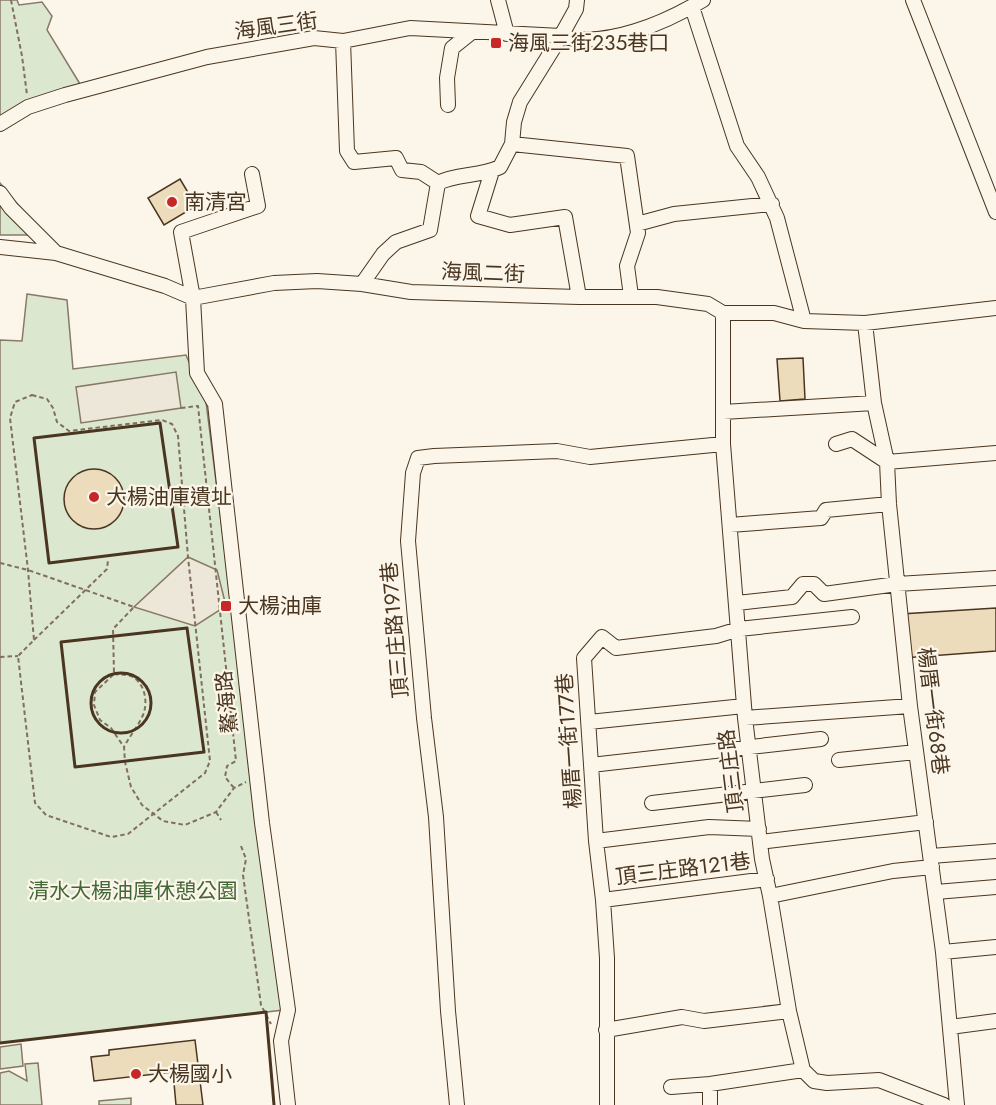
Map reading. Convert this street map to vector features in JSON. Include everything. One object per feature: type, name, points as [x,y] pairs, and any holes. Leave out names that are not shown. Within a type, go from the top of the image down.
[{"type":"street","points":[[498,0],[507,34]]},
{"type":"street","points":[[438,183],[450,177],[500,168],[512,144],[514,122],[520,102],[561,36],[576,9],[577,0]]},
{"type":"street","points":[[913,0],[996,212]]},
{"type":"street","name":"海風三街","points":[[0,123],[28,107],[76,92],[207,57],[314,38],[343,41],[410,28],[561,36],[576,41],[632,33],[648,28],[697,3]]},
{"type":"street","points":[[697,3],[737,146],[758,177],[772,204],[804,321]]},
{"type":"street","points":[[448,105],[447,78],[452,48],[472,32]]},
{"type":"street","points":[[343,41],[347,151],[354,162],[396,158],[402,170],[421,172],[438,183]]},
{"type":"street","points":[[512,144],[627,156],[638,233],[627,266],[631,296]]},
{"type":"street","points":[[492,171],[478,216],[510,225],[566,217],[579,297]]},
{"type":"street","name":"鰲海路","points":[[252,174],[258,206],[181,232],[193,298],[197,373],[215,404],[262,823],[288,1010],[281,1041],[288,1105]]},
{"type":"street","points":[[362,284],[383,254],[396,242],[430,230],[438,183]]},
{"type":"street","points":[[0,193],[11,208],[56,254]]},
{"type":"street","points":[[637,224],[674,214],[772,204]]},
{"type":"street","points":[[0,247],[56,254],[165,286],[193,298]]},
{"type":"street","name":"海風二街","points":[[193,298],[274,283],[317,281],[362,284],[411,292],[579,297],[631,296],[708,304],[723,313],[774,313],[804,321],[865,323],[996,308]]},
{"type":"street","name":"頂三庄路","points":[[723,313],[723,444],[745,712],[760,836],[789,1011],[803,1070]]},
{"type":"street","name":"楊厝一街68巷","points":[[865,323],[874,403],[887,462],[889,504],[910,706],[936,892],[957,1105]]},
{"type":"street","points":[[723,412],[874,403]]},
{"type":"street","points":[[836,444],[852,439],[887,462],[996,453]]},
{"type":"street","name":"頂三庄路197巷","points":[[457,1105],[448,1011],[436,817],[424,718],[408,541],[414,473],[418,458],[557,452],[590,457],[723,444]]},
{"type":"street","points":[[730,525],[821,518],[826,510],[889,504]]},
{"type":"street","points":[[737,603],[792,597],[803,584],[814,584],[824,594],[897,584],[996,578]]},
{"type":"street","name":"楊厝一街177巷","points":[[607,1105],[607,958],[596,842],[584,658],[602,637],[616,648],[716,636],[739,629],[852,617]]},
{"type":"street","points":[[589,722],[745,712],[910,706]]},
{"type":"street","points":[[591,765],[821,739]]},
{"type":"street","points":[[839,760],[916,752]]},
{"type":"street","points":[[652,803],[805,784]]},
{"type":"street","points":[[596,842],[709,827],[760,836],[926,822]]},
{"type":"street","points":[[770,896],[932,861],[996,851]]},
{"type":"street","name":"頂三庄路121巷","points":[[603,900],[767,879]]},
{"type":"street","points":[[936,892],[996,886]]},
{"type":"street","points":[[943,952],[996,947]]},
{"type":"street","points":[[606,1030],[682,1017],[704,1021],[789,1011]]},
{"type":"street","points":[[950,1027],[996,1022]]},
{"type":"street","points":[[671,1087],[710,1084],[803,1070],[814,1081],[827,1083],[879,1080],[944,1105]]},
{"type":"street","points":[[710,1084],[710,1105]]},
{"type":"path","points":[[11,0],[22,56],[28,107]]},
{"type":"path","points":[[18,656],[35,803],[46,815],[111,837],[128,834],[205,773],[210,761],[188,557],[178,436],[172,424],[162,420],[69,431],[57,422],[54,408],[47,399],[32,395],[15,402],[10,418],[34,640]]},
{"type":"path","points":[[0,565],[28,570],[134,607],[113,629],[114,674],[95,692],[94,705],[100,720],[111,728],[124,747],[131,787],[142,805],[163,821],[185,825],[216,812],[234,788],[225,777],[227,766],[236,761],[198,406],[181,408]]},
{"type":"path","points":[[0,657],[18,656],[107,569],[108,560]]},
{"type":"path","points":[[114,674],[135,679],[144,690],[146,703],[142,718],[124,747]]},
{"type":"path","points":[[216,812],[221,820]]},
{"type":"path","points":[[241,846],[246,859],[243,875],[261,1005],[281,1041]]},
{"type":"green space","points":[[0,0],[17,0],[19,5],[42,2],[52,16],[47,30],[80,84],[0,118]]},
{"type":"green space","points":[[0,183],[43,235],[0,235]]},
{"type":"green space","name":"清水大楊油庫休憩公園","points":[[27,294],[67,300],[73,369],[186,355],[206,402],[283,1010],[0,1043],[0,340],[22,341]]},
{"type":"green space","points":[[21,1044],[23,1066],[0,1069],[0,1047]]},
{"type":"green space","points":[[38,1063],[42,1105],[0,1105],[0,1073],[9,1071],[27,1081],[25,1064]]},
{"type":"green space","points":[[131,1098],[131,1105],[99,1105],[99,1101]]},
{"type":"shaded area","points":[[176,372],[181,408],[81,423],[76,387]]},
{"type":"shaded area","points":[[188,557],[217,570],[226,606],[195,626],[134,607]]},
{"type":"building","name":"南清宮","points":[[180,179],[196,206],[164,225],[148,198]]},
{"type":"building","points":[[803,358],[805,399],[780,401],[777,359]]},
{"type":"building","name":"大楊油庫遺址","points":[[94,469],[111,474],[119,482],[124,499],[119,516],[111,524],[94,529],[77,524],[69,516],[64,499],[69,482],[77,474]]},
{"type":"building","points":[[996,608],[996,651],[903,658],[901,614]]},
{"type":"building","points":[[195,1040],[203,1105],[176,1105],[173,1072],[94,1081],[91,1057],[109,1055],[109,1050]]},
{"type":"wall","points":[[160,423],[178,547],[49,563],[34,438],[160,423]]},
{"type":"wall","points":[[187,628],[204,752],[75,767],[61,642],[187,628]]},
{"type":"wall","points":[[121,673],[138,678],[146,686],[151,703],[146,720],[138,728],[121,733],[104,728],[96,720],[91,703],[96,686],[104,678],[121,673]]},
{"type":"wall","points":[[0,1043],[266,1012],[274,1105]]},
{"type":"place","name":"海風三街235巷口","points":[[496,43]]},
{"type":"place","name":"南清宮","points":[[172,202]]},
{"type":"place","name":"大楊油庫遺址","points":[[94,497]]},
{"type":"place","name":"大楊油庫","points":[[226,606]]},
{"type":"place","name":"大楊國小","points":[[136,1074]]}]
